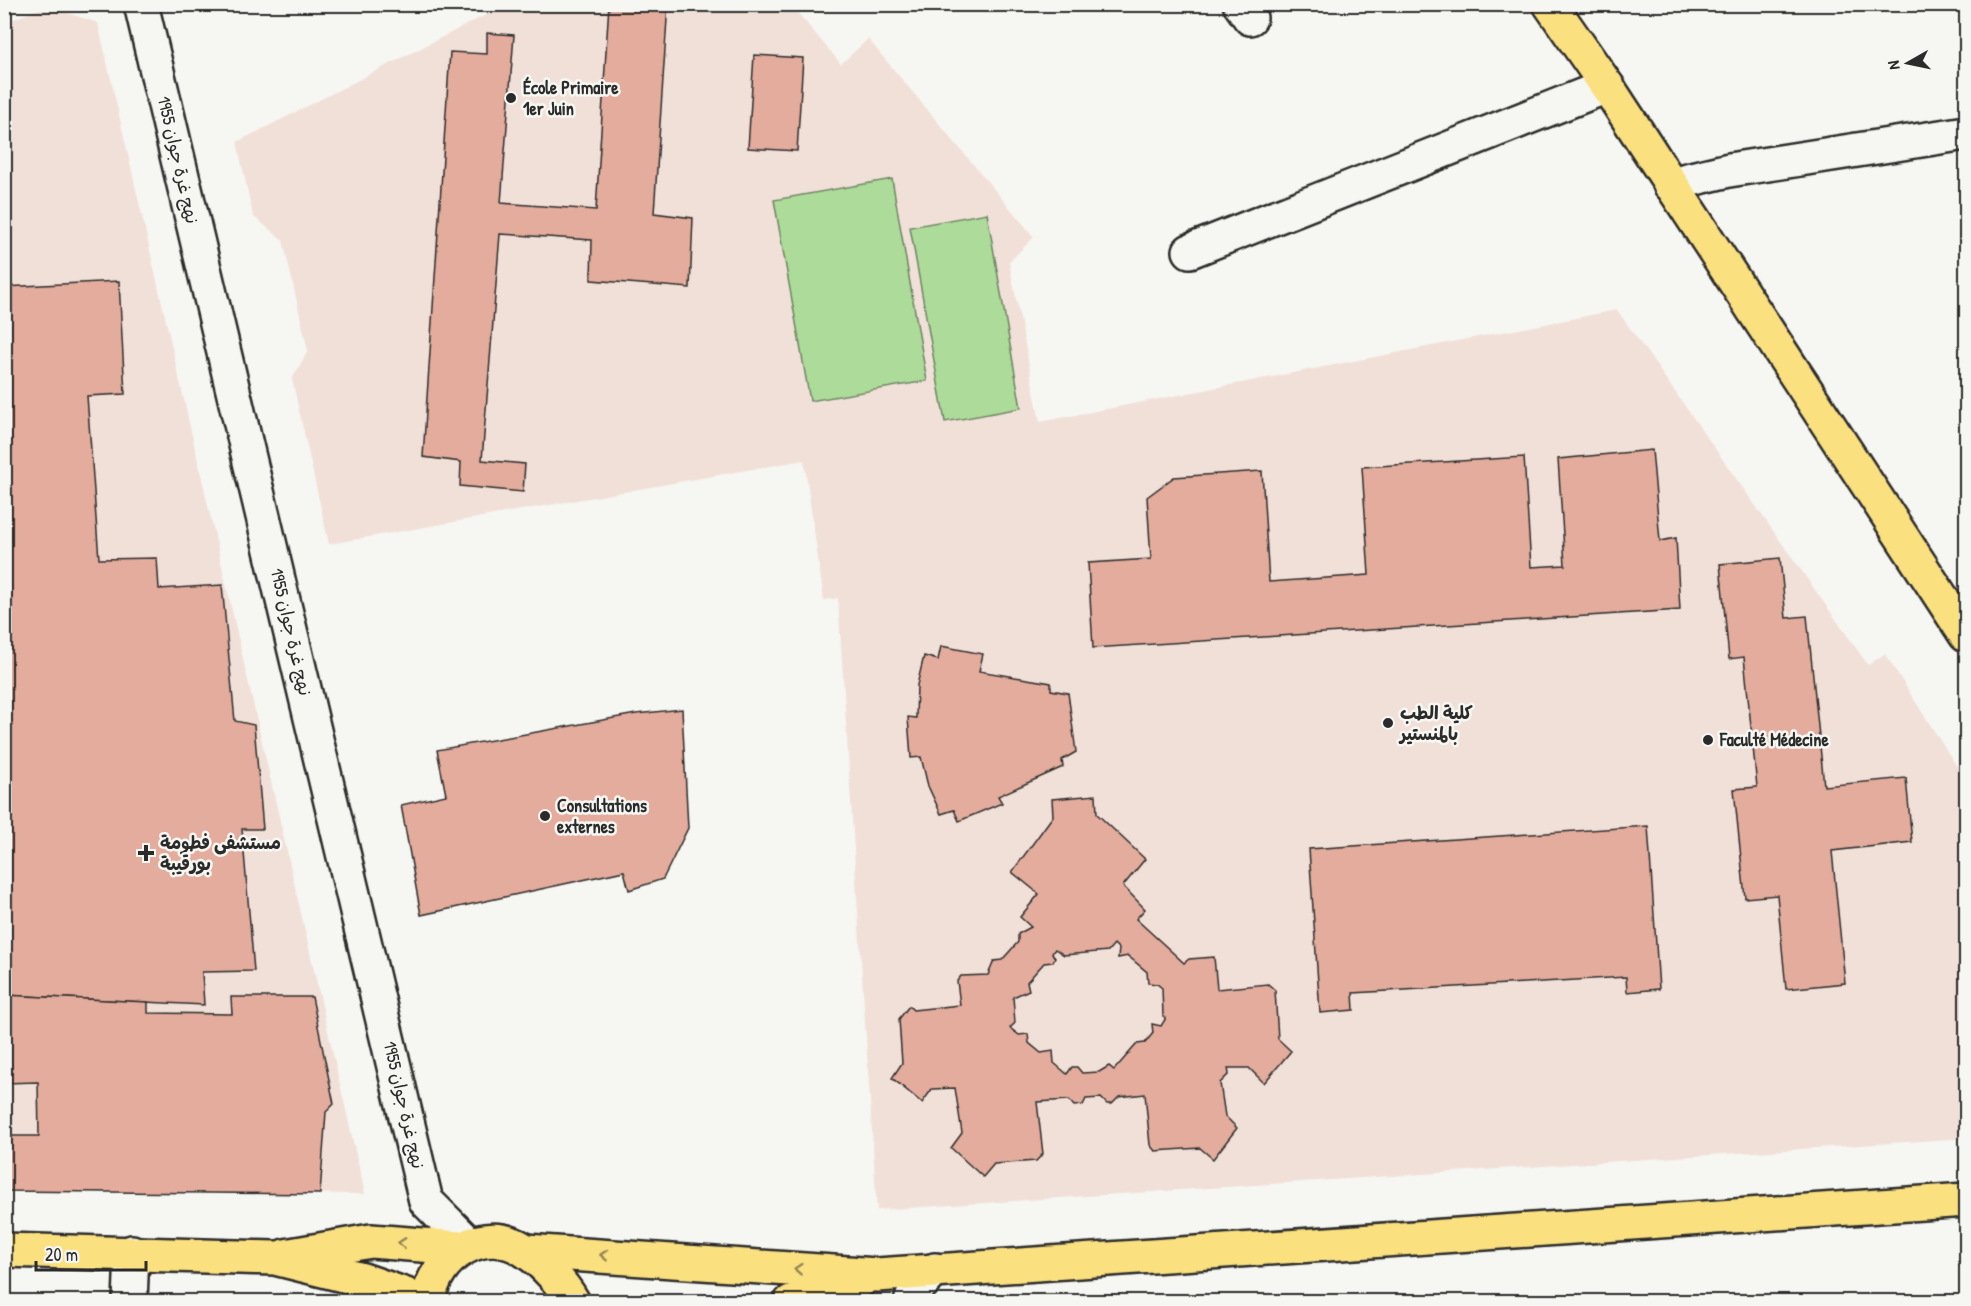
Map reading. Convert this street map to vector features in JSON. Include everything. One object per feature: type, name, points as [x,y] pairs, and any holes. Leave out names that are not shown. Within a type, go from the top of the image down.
[{"type":"main road","points":[[1550,4],[1966,635]]},
{"type":"main road","points":[[526,1251],[878,1275],[1966,1200]]},
{"type":"main road","points":[[275,1258],[371,1240],[465,1246],[489,1240],[509,1243],[526,1251],[565,1288],[573,1302]]},
{"type":"main road","points":[[428,1302],[430,1287],[439,1268],[465,1246]]},
{"type":"main road","points":[[4,1250],[275,1258],[363,1280],[406,1295],[411,1302]]},
{"type":"main road","points":[[791,1302],[878,1275]]},
{"type":"street","name":"نهج غرة جوان 1955","points":[[141,4],[426,1201],[465,1246]]},
{"type":"street","points":[[1190,251],[1606,86]]},
{"type":"street","points":[[1670,184],[1729,170],[1966,133]]},
{"type":"street","points":[[130,1302],[132,1252]]},
{"type":"street","points":[[911,1302],[916,1289],[935,1270]]},
{"type":"shaded area","name":"كلية الطب بالمنستير","points":[[505,5],[791,5],[841,64],[868,39],[1034,237],[1009,262],[1040,422],[1617,310],[1868,665],[1885,654],[1966,781],[1966,1138],[877,1210],[838,598],[824,600],[804,460],[329,544],[292,379],[308,351],[283,240],[253,216],[237,142]]},
{"type":"shaded area","name":"مستشفى فطومة بورقيبة","points":[[46,6],[98,23],[365,1194],[5,1191],[4,23]]},
{"type":"green space","points":[[892,179],[927,381],[810,401],[774,200]]},
{"type":"green space","points":[[987,213],[1021,408],[945,422],[910,227]]},
{"type":"building","points":[[609,4],[668,4],[654,213],[693,218],[690,288],[591,280],[592,240],[500,234],[482,460],[525,464],[523,492],[460,486],[461,462],[423,457],[450,52],[487,54],[487,33],[514,35],[501,203],[596,210]]},
{"type":"building","points":[[754,55],[803,58],[797,151],[748,148]]},
{"type":"building","points":[[119,281],[125,394],[87,396],[99,559],[157,558],[159,589],[222,585],[235,721],[254,725],[263,829],[242,829],[254,971],[202,972],[204,1005],[4,995],[4,287]]},
{"type":"building","points":[[1652,450],[1660,541],[1676,538],[1680,610],[1093,648],[1088,563],[1151,559],[1147,497],[1174,477],[1262,471],[1269,582],[1369,575],[1362,467],[1524,457],[1531,567],[1565,565],[1558,459]]},
{"type":"building","points":[[1780,558],[1786,618],[1807,616],[1824,786],[1906,778],[1912,842],[1832,851],[1845,983],[1786,989],[1777,895],[1745,898],[1734,789],[1757,787],[1744,657],[1729,659],[1720,564]]},
{"type":"building","points":[[941,646],[983,654],[979,671],[1051,683],[1051,690],[1068,693],[1076,752],[1062,760],[1063,767],[998,796],[1002,803],[959,821],[954,810],[941,814],[928,786],[921,757],[911,758],[908,717],[916,718],[917,685],[924,656],[938,660]]},
{"type":"building","name":"Consultations externes","points":[[682,709],[688,828],[663,879],[629,890],[624,871],[421,915],[401,805],[446,795],[437,750],[636,714]]},
{"type":"building","points":[[1096,795],[1097,814],[1145,859],[1123,886],[1145,909],[1136,919],[1184,963],[1189,959],[1214,957],[1217,989],[1268,984],[1275,990],[1278,1039],[1291,1051],[1264,1083],[1249,1068],[1228,1068],[1229,1074],[1220,1083],[1225,1116],[1237,1128],[1213,1159],[1200,1148],[1155,1151],[1150,1145],[1145,1094],[1119,1097],[1112,1104],[1107,1104],[1101,1098],[1086,1099],[1083,1105],[1074,1106],[1069,1100],[1037,1102],[1043,1154],[1036,1161],[994,1164],[983,1177],[951,1148],[962,1133],[955,1088],[932,1089],[922,1103],[892,1078],[902,1063],[899,1019],[909,1006],[913,1010],[960,1005],[957,981],[961,976],[988,975],[994,961],[1002,960],[1018,942],[1018,934],[1031,927],[1020,917],[1039,894],[1012,872],[1053,816],[1052,799]],"holes":[[[1114,944],[1119,949],[1118,958],[1128,956],[1147,972],[1148,983],[1157,984],[1162,988],[1163,1016],[1166,1018],[1161,1026],[1152,1024],[1153,1033],[1145,1043],[1137,1044],[1114,1070],[1109,1066],[1099,1072],[1082,1073],[1077,1067],[1072,1067],[1067,1074],[1054,1063],[1053,1051],[1041,1053],[1029,1043],[1028,1034],[1019,1035],[1010,1028],[1015,1023],[1013,997],[1029,990],[1027,982],[1044,963],[1053,962],[1055,958],[1052,953],[1055,949],[1064,955],[1108,951]]]},
{"type":"building","points":[[1648,826],[1659,989],[1627,992],[1626,977],[1353,993],[1354,1010],[1320,1013],[1309,849]]},
{"type":"building","points":[[4,995],[148,1002],[148,1013],[232,1014],[231,997],[312,997],[334,1104],[326,1112],[320,1194],[4,1191],[4,1136],[39,1136],[38,1082],[4,1083]]},
{"type":"building","points":[[292,1297],[350,1297],[360,1302],[292,1302]]},
{"type":"place","name":"École Primaire 1er Juin","points":[[511,98]]},
{"type":"place","name":"كلية الطب بالمنستير","points":[[1388,723]]},
{"type":"place","name":"Faculté Médecine","points":[[1708,740]]},
{"type":"place","name":"Consultations externes","points":[[545,816]]},
{"type":"place","name":"مستشفى فطومة بورقيبة","points":[[146,853]]}]
